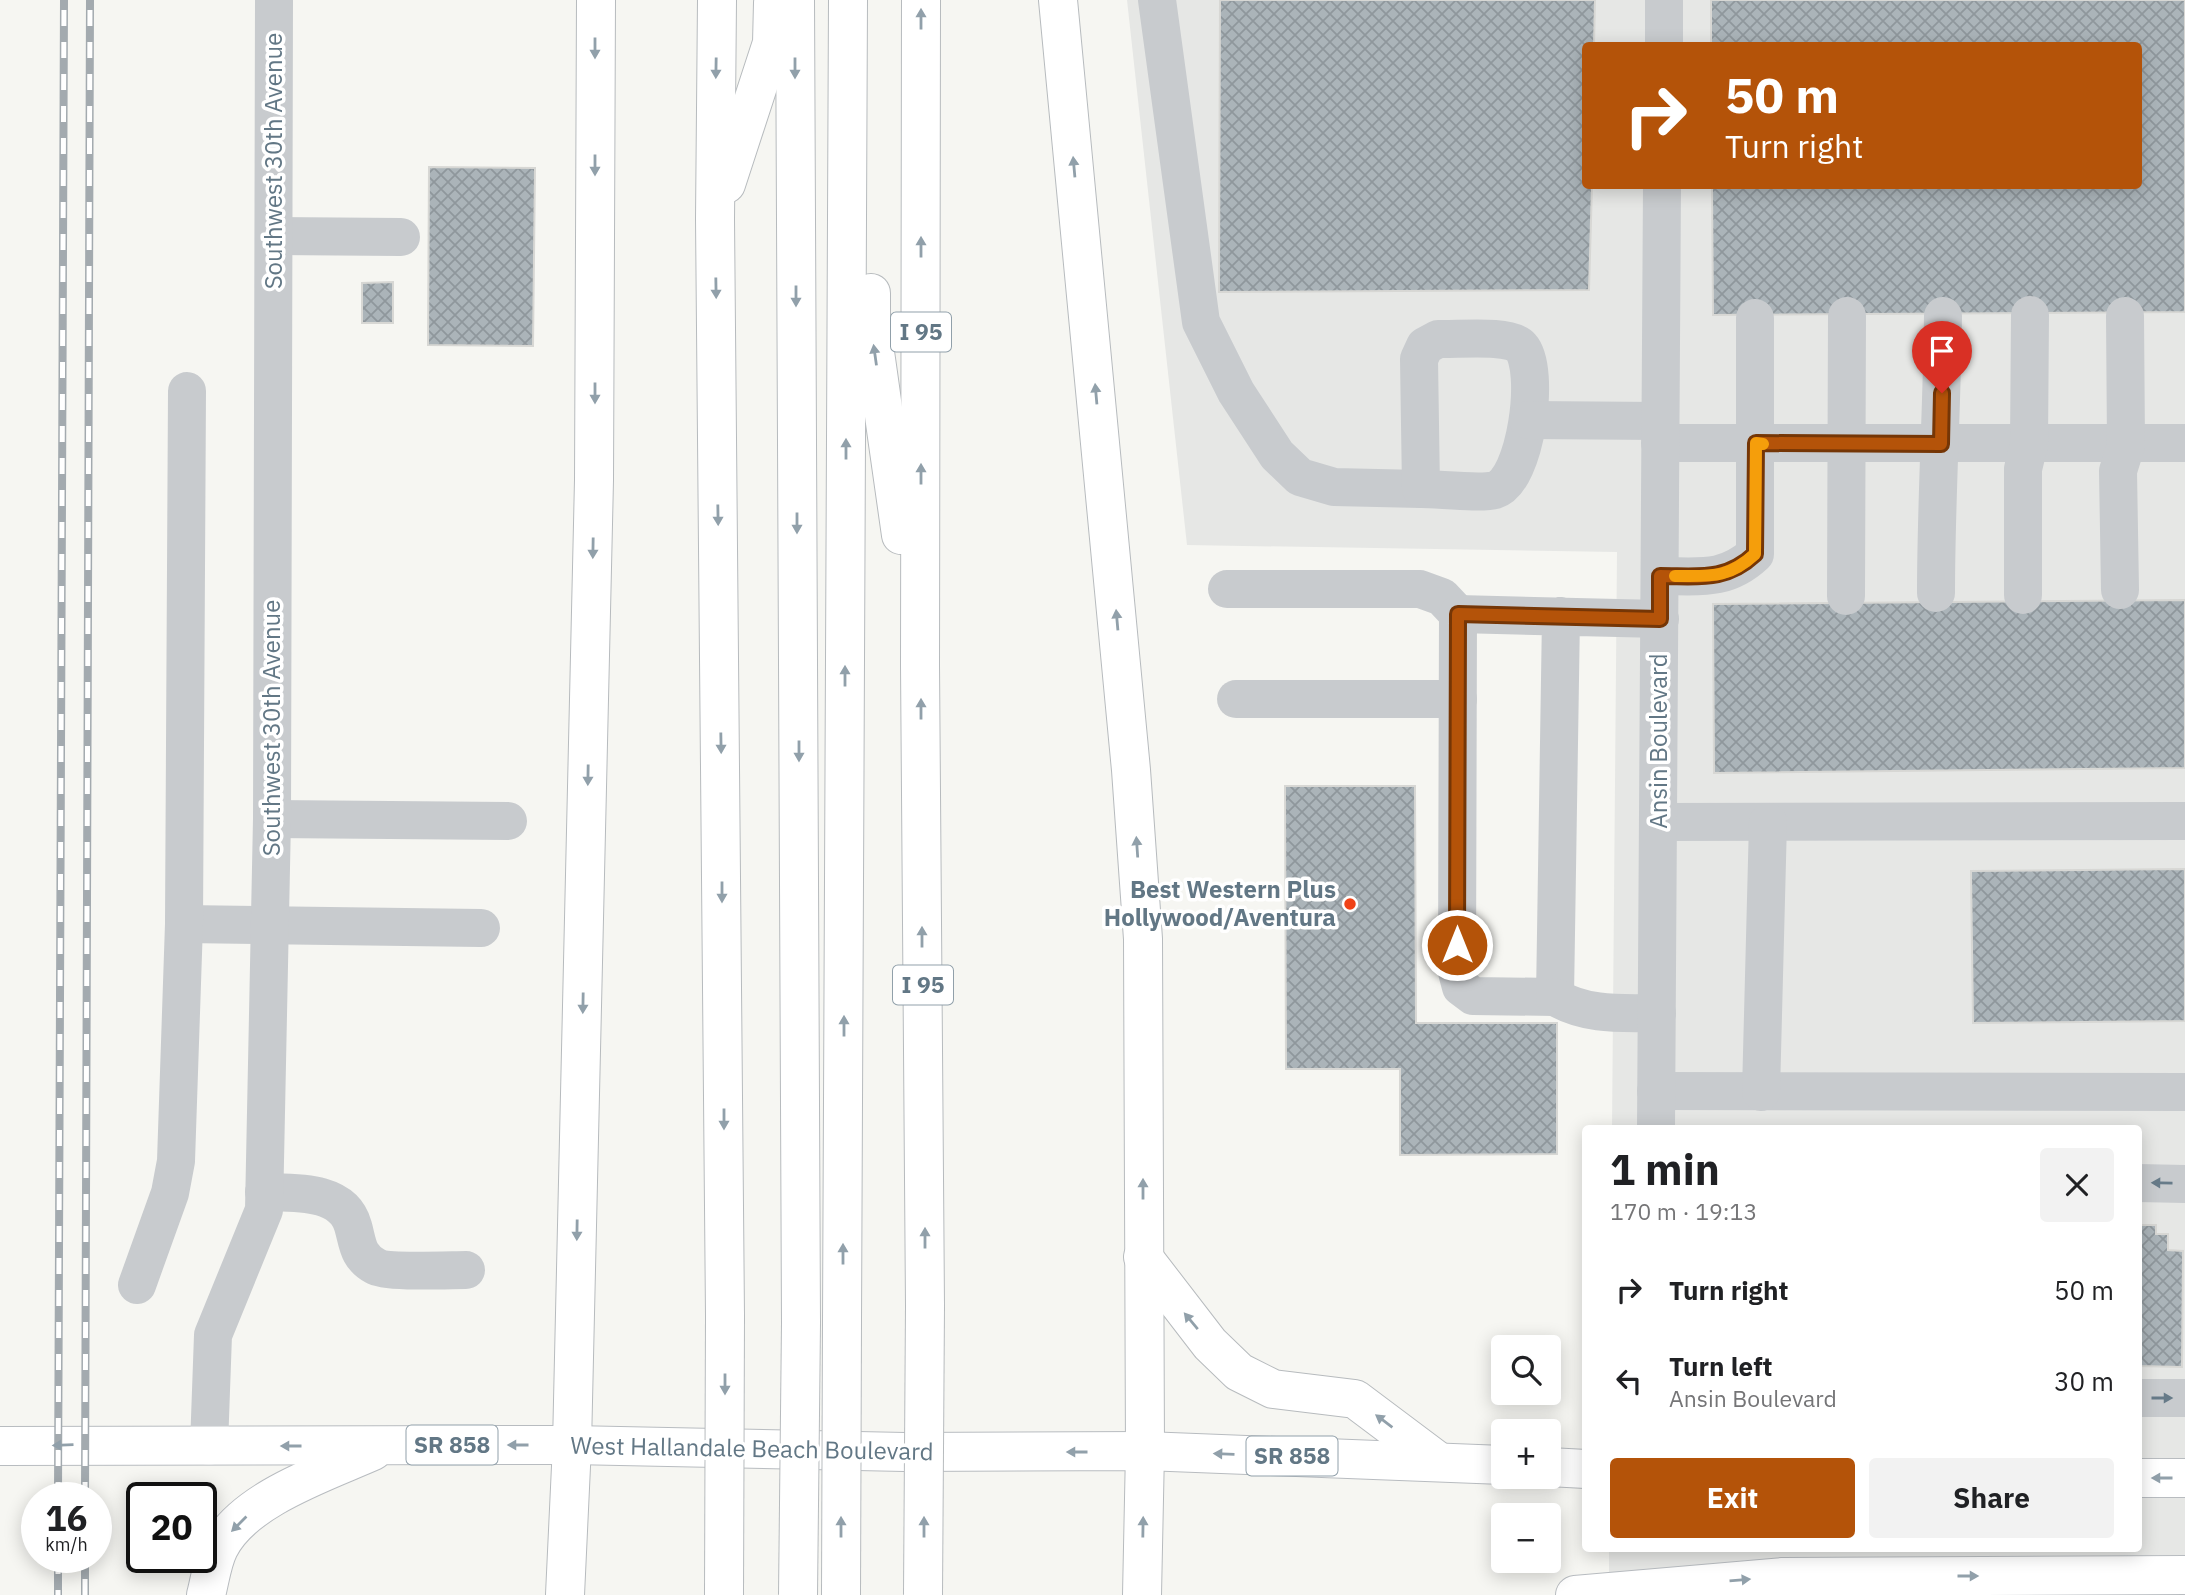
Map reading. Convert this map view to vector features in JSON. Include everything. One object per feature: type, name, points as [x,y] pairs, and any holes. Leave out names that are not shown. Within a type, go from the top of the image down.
[{"type":"main road","points":[[565,1595],[572,1445],[594,494],[596,0]]},
{"type":"main road","points":[[717,0],[715,219],[726,1316],[724,1595]]},
{"type":"main road","points":[[715,219],[772,43],[773,0]]},
{"type":"main road","points":[[795,0],[801,1323],[798,1595]]},
{"type":"main road","points":[[841,1595],[848,0]]},
{"type":"main road","points":[[871,0],[871,324],[920,665]]},
{"type":"main road","name":"I 95","points":[[921,0],[920,665],[925,1306],[923,1595]]},
{"type":"main road","points":[[1058,0],[1131,770],[1142,926],[1145,1451],[1142,1595]]},
{"type":"main road","points":[[1143,1257],[1210,1344],[1239,1372],[1273,1389],[1355,1399],[1439,1462]]},
{"type":"main road","name":"West Hallandale Beach Boulevard","points":[[0,1446],[572,1445],[905,1452],[1145,1451],[1491,1464]]},
{"type":"main road","points":[[206,1595],[219,1548],[238,1521],[281,1493],[384,1446]]},
{"type":"main road","points":[[1561,1468],[1582,1469]]},
{"type":"main road","points":[[2142,1478],[2185,1478]]},
{"type":"main road","points":[[1575,1595],[1783,1577],[1832,1586],[2112,1586],[2185,1575]]},
{"type":"street","name":"Southwest 30th Avenue","points":[[209,1446],[213,1335],[264,1210],[272,819],[274,0]]},
{"type":"street","points":[[1157,0],[1200,323],[1236,392],[1278,456],[1300,477],[1334,487],[1421,489],[1496,490],[1512,478],[1528,420],[1529,363],[1521,346],[1507,340],[1438,340],[1425,346],[1419,359],[1421,489]]},
{"type":"street","points":[[1664,0],[1664,42]]},
{"type":"street","name":"Ansin Boulevard","points":[[1656,1125],[1662,189]]},
{"type":"street","points":[[274,236],[401,237]]},
{"type":"street","points":[[2023,595],[2023,469],[2029,444],[2029,315]]},
{"type":"street","points":[[1846,596],[1847,316]]},
{"type":"street","points":[[1936,593],[1936,472],[1941,444],[1943,316]]},
{"type":"street","points":[[2120,590],[2118,471],[2126,445],[2125,316]]},
{"type":"street","points":[[1660,576],[1720,576],[1740,569],[1755,554],[1755,318]]},
{"type":"street","points":[[137,1284],[170,1194],[176,1161],[184,924],[187,391]]},
{"type":"street","points":[[1528,420],[1756,443],[2185,443]]},
{"type":"street","points":[[1227,589],[1420,589],[1442,597],[1458,614],[1457,972],[1461,986],[1473,996],[1555,996],[1571,1006],[1591,1013],[1657,1013]]},
{"type":"street","points":[[1458,614],[1660,619]]},
{"type":"street","points":[[1555,996],[1560,616]]},
{"type":"street","points":[[1236,699],[1458,699]]},
{"type":"street","points":[[272,819],[508,821]]},
{"type":"street","points":[[1658,822],[2185,821]]},
{"type":"street","points":[[1761,1092],[1768,822]]},
{"type":"street","points":[[184,924],[481,928]]},
{"type":"street","points":[[1656,1091],[2185,1091]]},
{"type":"street","points":[[2142,1183],[2185,1184]]},
{"type":"street","points":[[264,1192],[309,1193],[329,1200],[352,1223],[355,1243],[363,1258],[377,1268],[466,1270]]},
{"type":"street","points":[[2142,1398],[2185,1398]]},
{"type":"shaded area","points":[[1127,0],[2185,0],[2185,1595],[1609,1595],[1609,1552],[2142,1552],[2142,1125],[1612,1125],[1617,552],[1187,545]]},
{"type":"building","points":[[1220,0],[1595,0],[1594,42],[1582,42],[1582,189],[1592,189],[1589,290],[1219,292]]},
{"type":"building","points":[[1711,0],[2185,0],[2185,312],[1713,315],[1712,189],[2142,189],[2142,42],[1711,42]]},
{"type":"building","points":[[429,167],[535,168],[533,346],[428,345]]},
{"type":"building","points":[[393,282],[393,323],[362,323],[362,283]]},
{"type":"building","points":[[2185,600],[2185,768],[1714,773],[1713,604]]},
{"type":"building","name":"Best Western Plus Hollywood/Aventura","points":[[1285,786],[1415,786],[1416,1023],[1557,1023],[1557,1154],[1400,1155],[1400,1069],[1286,1069]]},
{"type":"building","points":[[2185,869],[2185,1021],[1973,1023],[1971,871]]},
{"type":"building","points":[[2142,1225],[2156,1225],[2156,1234],[2168,1234],[2168,1250],[2183,1251],[2182,1367],[2142,1366]]},
{"type":"railway","points":[[58,1482],[64,0]]},
{"type":"railway","points":[[85,1482],[90,0]]},
{"type":"railway","points":[[58,1573],[58,1595]]},
{"type":"railway","points":[[85,1573],[85,1595]]},
{"type":"slow traffic","points":[[1675,576],[1720,576],[1740,569],[1755,554],[1756,443],[1763,444]]},
{"type":"place","name":"Best Western Plus Hollywood/Aventura","points":[[1350,904]]},
{"type":"route","points":[[1457,945],[1458,614],[1660,619],[1660,576],[1720,576],[1740,569],[1755,554],[1756,443],[1941,444],[1942,393]]}]
